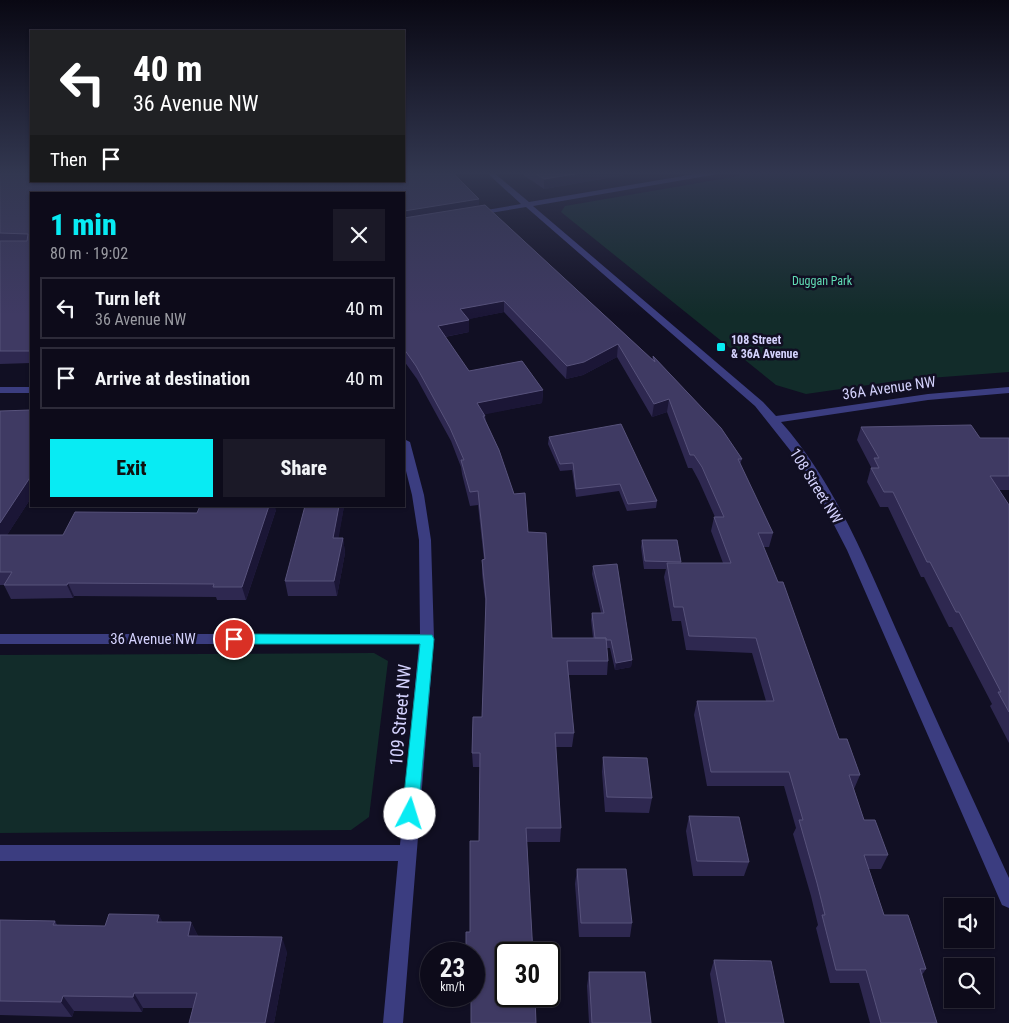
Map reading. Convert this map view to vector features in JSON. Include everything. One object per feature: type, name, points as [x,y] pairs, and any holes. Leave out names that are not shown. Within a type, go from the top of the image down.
[{"type":"street","name":"108 Street NW","points":[[545,220],[737,385],[774,420],[811,472],[850,542],[1009,899]]},
{"type":"street","points":[[0,390],[30,390]]},
{"type":"street","name":"36A Avenue NW","points":[[774,420],[928,397],[1009,390]]},
{"type":"street","name":"109 Street NW","points":[[393,1023],[427,639],[425,540],[418,495],[405,446]]},
{"type":"street","name":"36 Avenue NW","points":[[0,639],[427,639]]},
{"type":"street","points":[[0,854],[407,853]]},
{"type":"green space","name":"Duggan Park","points":[[571,220],[1009,220],[1009,372],[903,380],[806,394],[776,385]]},
{"type":"green space","points":[[374,653],[388,661],[369,817],[351,830],[0,833],[0,655]]},
{"type":"building","points":[[0,220],[30,220],[30,351],[0,351],[0,241],[27,241],[28,234],[0,233]]},
{"type":"building","points":[[405,220],[501,220],[655,362],[653,356],[721,428],[742,459],[738,459],[773,533],[758,533],[778,582],[783,582],[839,739],[847,739],[860,775],[849,775],[864,820],[875,820],[888,855],[864,855],[884,915],[908,915],[926,969],[920,969],[937,1023],[881,1023],[866,970],[836,970],[822,915],[825,915],[799,820],[803,820],[789,772],[711,772],[697,701],[774,701],[756,638],[689,636],[683,607],[674,607],[667,563],[731,563],[714,517],[724,517],[702,467],[694,455],[690,455],[669,399],[654,404],[618,344],[584,362],[567,366],[504,301],[460,309],[469,320],[438,326],[469,371],[522,361],[543,390],[477,403],[485,416],[483,416],[499,450],[514,494],[525,493],[528,532],[546,533],[552,638],[606,638],[608,661],[567,661],[574,733],[555,733],[561,828],[526,828],[532,942],[495,942],[495,1007],[535,1007],[536,1023],[471,1023],[471,1007],[485,1007],[485,942],[466,942],[466,932],[470,932],[470,841],[479,841],[480,753],[472,753],[473,717],[482,717],[486,599],[482,560],[485,559],[478,491],[470,492],[461,460],[464,460],[450,428],[416,366],[405,350]]},
{"type":"building","points":[[30,410],[30,478],[0,523],[0,411]]},
{"type":"building","points":[[621,424],[657,501],[628,504],[620,484],[576,489],[573,463],[560,464],[549,437]]},
{"type":"building","points":[[971,425],[980,438],[1009,438],[1009,476],[990,476],[1009,505],[1009,712],[998,692],[1001,692],[959,612],[956,612],[930,562],[927,562],[893,492],[884,492],[871,468],[879,468],[874,458],[879,458],[861,427]]},
{"type":"building","points":[[200,507],[269,507],[242,587],[213,587],[214,584],[68,583],[67,585],[4,585],[12,572],[0,572],[0,535],[63,535],[75,512],[197,513]]},
{"type":"building","points":[[305,507],[339,507],[333,538],[343,538],[334,581],[285,581]]},
{"type":"building","points":[[642,540],[677,540],[681,562],[645,561]]},
{"type":"building","points":[[617,564],[632,660],[616,663],[611,640],[595,638],[592,613],[604,613],[593,566]]},
{"type":"building","points":[[603,757],[647,758],[652,798],[607,797]]},
{"type":"building","points":[[689,816],[739,817],[749,862],[697,861]]},
{"type":"building","points":[[577,869],[626,869],[632,923],[581,923]]},
{"type":"building","points":[[109,914],[159,915],[157,922],[191,922],[188,936],[282,937],[265,1023],[189,1023],[197,993],[134,993],[133,997],[63,996],[61,1002],[0,1001],[0,920],[55,921],[53,925],[105,926]]},
{"type":"building","points":[[714,960],[771,961],[784,1023],[726,1023]]},
{"type":"building","points":[[589,972],[645,972],[651,1023],[592,1023]]},
{"type":"place","name":"108 Street & 36A Avenue","points":[[721,347]]},
{"type":"route","points":[[234,639],[427,639],[410,814]]}]
